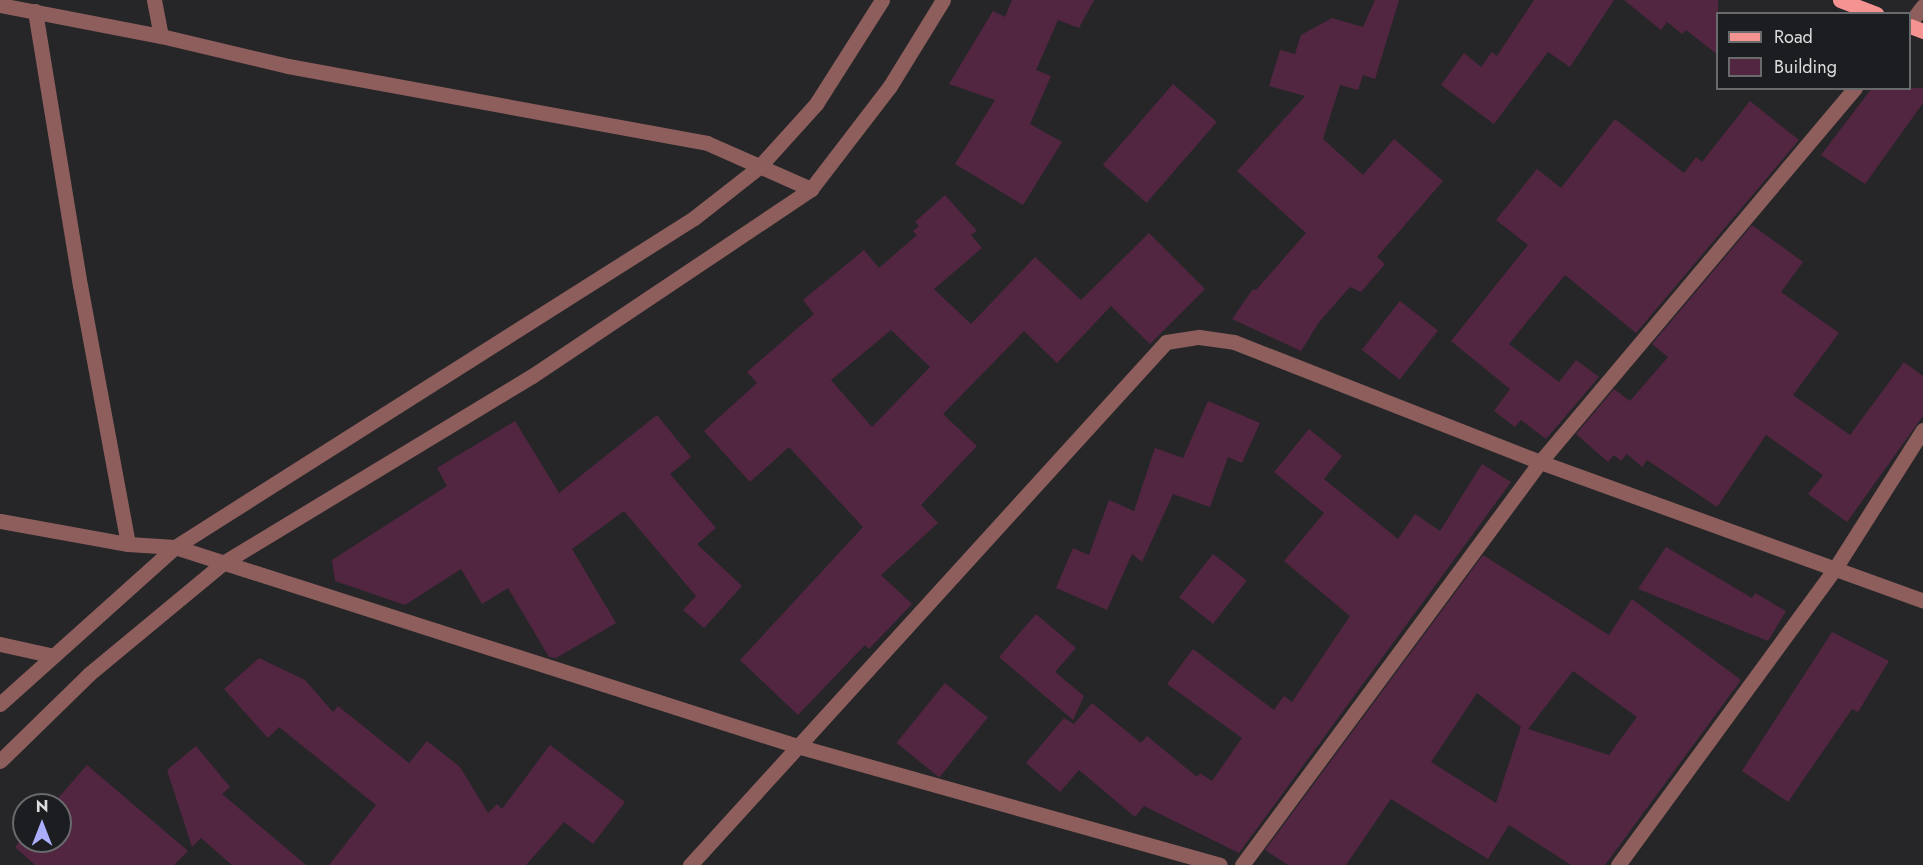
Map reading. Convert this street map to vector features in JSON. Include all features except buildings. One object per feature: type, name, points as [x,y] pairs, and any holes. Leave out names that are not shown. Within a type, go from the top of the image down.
[{"type":"main road","points":[[1840,0],[1871,12]]},
{"type":"street","points":[[154,0],[160,36]]},
{"type":"street","points":[[0,704],[51,655],[175,547],[694,218],[759,167],[816,104],[882,0]]},
{"type":"street","points":[[0,761],[89,674],[222,563],[532,376],[810,189],[890,86],[943,0]]},
{"type":"street","points":[[0,5],[160,36],[288,66],[707,143],[810,189]]},
{"type":"street","points":[[1911,24],[1923,6]]},
{"type":"street","points":[[35,11],[80,285],[128,544]]},
{"type":"street","points":[[1242,865],[1540,462],[1852,90]]},
{"type":"street","points":[[690,865],[1166,342],[1199,337],[1234,342],[1540,462],[1923,601]]},
{"type":"street","points":[[1618,865],[1834,570],[1923,430]]},
{"type":"street","points":[[0,520],[128,544],[175,547],[466,637],[798,746],[1220,865]]},
{"type":"street","points":[[0,644],[51,655]]}]
